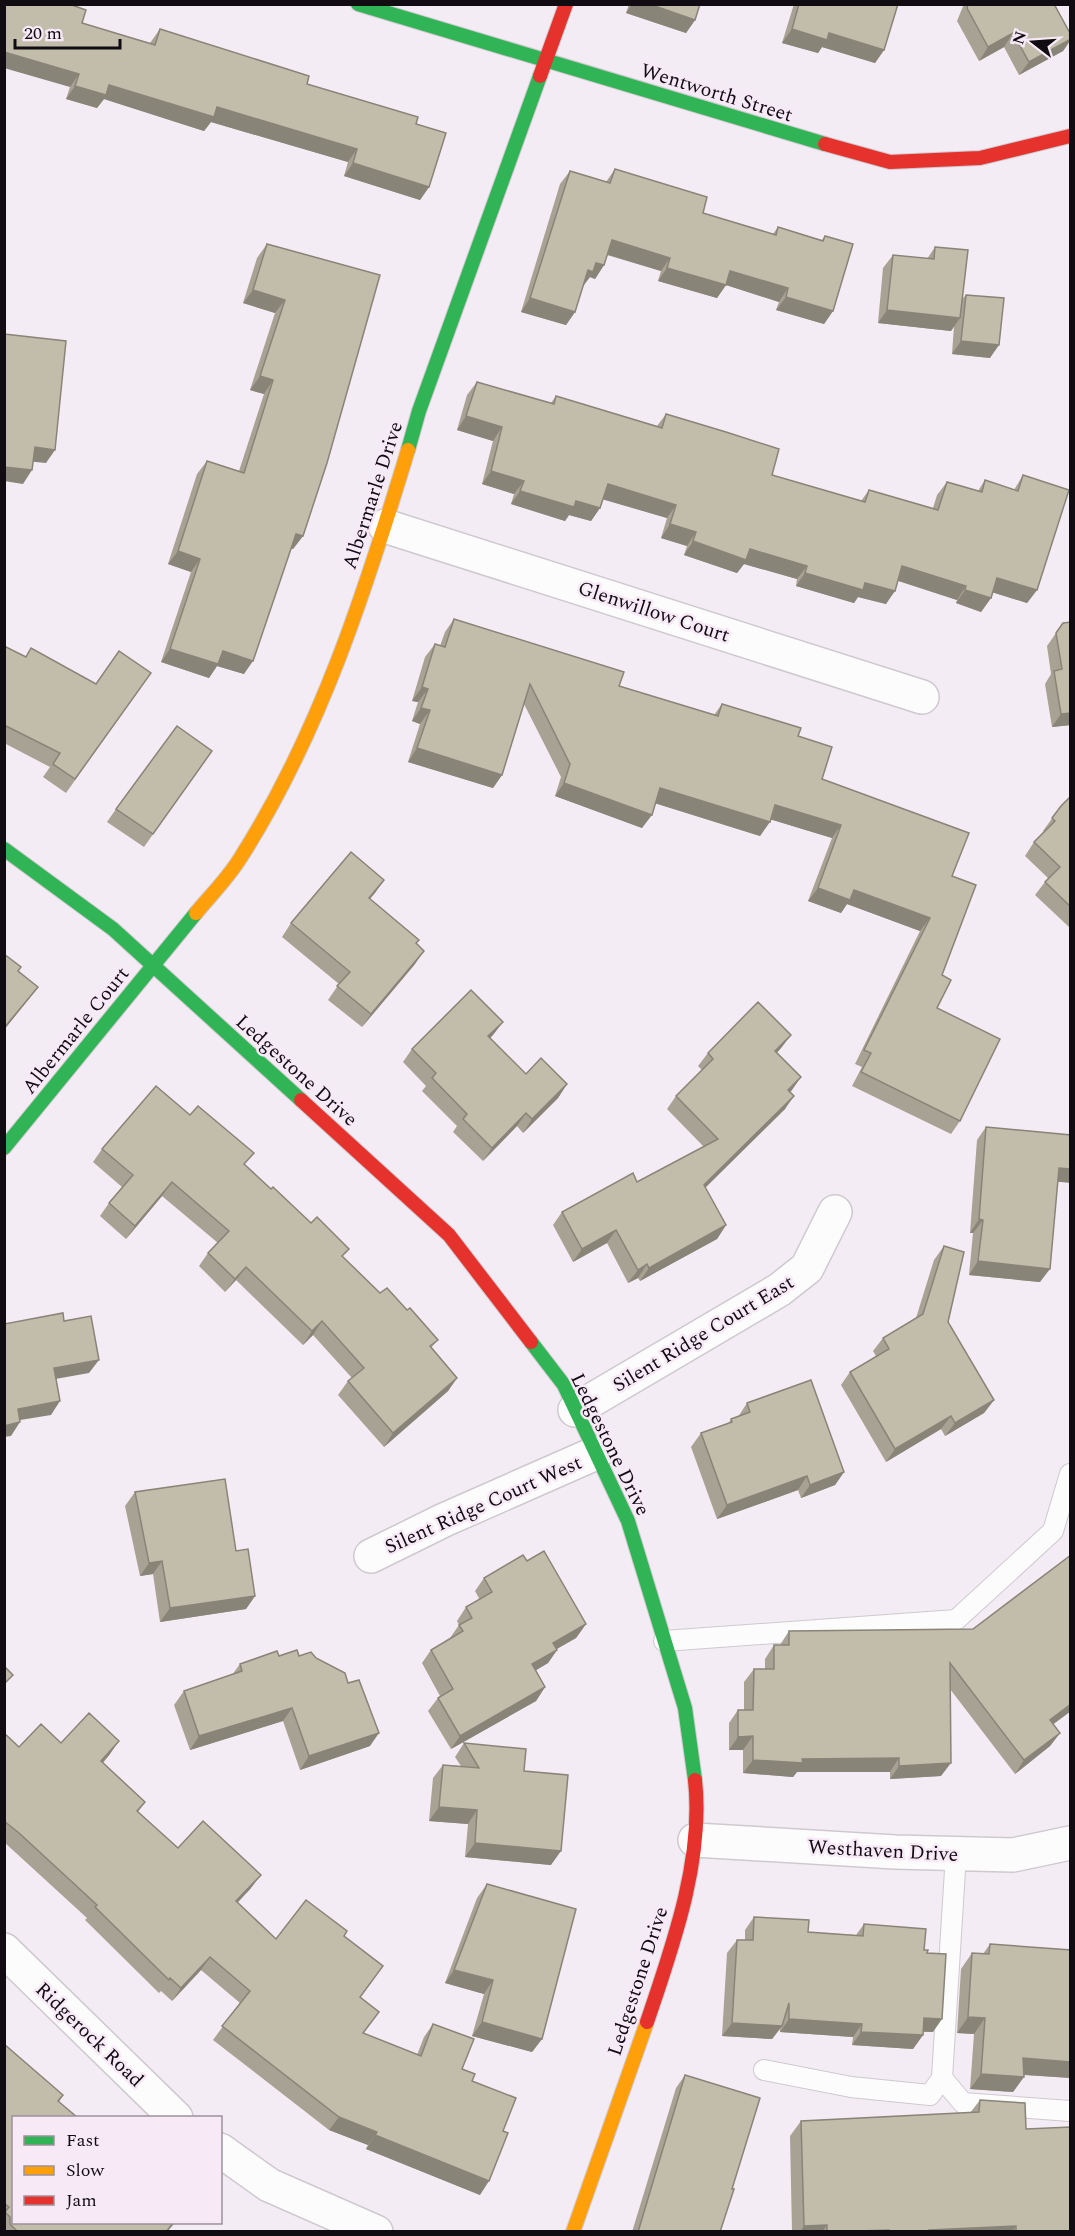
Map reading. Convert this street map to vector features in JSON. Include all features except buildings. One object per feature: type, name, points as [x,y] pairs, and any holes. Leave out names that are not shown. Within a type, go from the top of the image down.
[{"type":"street","name":"Wentworth Street","points":[[358,4],[544,62],[677,98],[809,140],[890,162],[980,158],[1071,136]]},
{"type":"street","name":"Albermarle Drive","points":[[153,965],[240,859],[283,786],[323,697],[386,526],[419,411],[566,4]]},
{"type":"street","name":"Glenwillow Court","points":[[386,526],[922,697]]},
{"type":"street","name":"Ledgestone Drive","points":[[4,849],[113,929],[448,1235],[564,1385],[628,1521],[685,1708],[696,1784],[695,1840],[676,1938],[573,2232]]},
{"type":"street","name":"Albermarle Court","points":[[4,1148],[153,965]]},
{"type":"street","name":"Silent Ridge Court East","points":[[575,1410],[779,1290],[807,1268],[834,1212]]},
{"type":"street","name":"Silent Ridge Court West","points":[[371,1556],[444,1520],[596,1454]]},
{"type":"street","name":"Westhaven Drive","points":[[695,1840],[1013,1855],[1071,1844]]},
{"type":"street","name":"Ridgerock Road","points":[[4,1950],[174,2116]]},
{"type":"street","points":[[222,2151],[269,2185],[376,2232]]},
{"type":"lane","points":[[664,1641],[956,1620],[1053,1530],[1071,1474]]},
{"type":"lane","points":[[764,2070],[851,2087],[930,2095],[942,2078],[956,1854]]},
{"type":"lane","points":[[942,2078],[963,2103],[1071,2111]]},
{"type":"traffic: fast","points":[[358,4],[825,144]]},
{"type":"traffic: fast","points":[[408,450],[419,411],[540,76]]},
{"type":"traffic: fast","points":[[4,849],[113,929],[301,1100]]},
{"type":"traffic: fast","points":[[4,1148],[196,913]]},
{"type":"traffic: fast","points":[[531,1342],[564,1385],[628,1521],[685,1708],[695,1780]]},
{"type":"traffic: slow","points":[[196,913],[236,864],[295,761],[358,607],[408,450]]},
{"type":"traffic: slow","points":[[573,2232],[647,2022]]},
{"type":"traffic: jam","points":[[540,76],[566,4]]},
{"type":"traffic: jam","points":[[825,144],[890,162],[980,158],[1070,136]]},
{"type":"traffic: jam","points":[[301,1100],[449,1235],[531,1342]]},
{"type":"traffic: jam","points":[[647,2022],[684,1903],[695,1841],[697,1810],[695,1780]]}]
